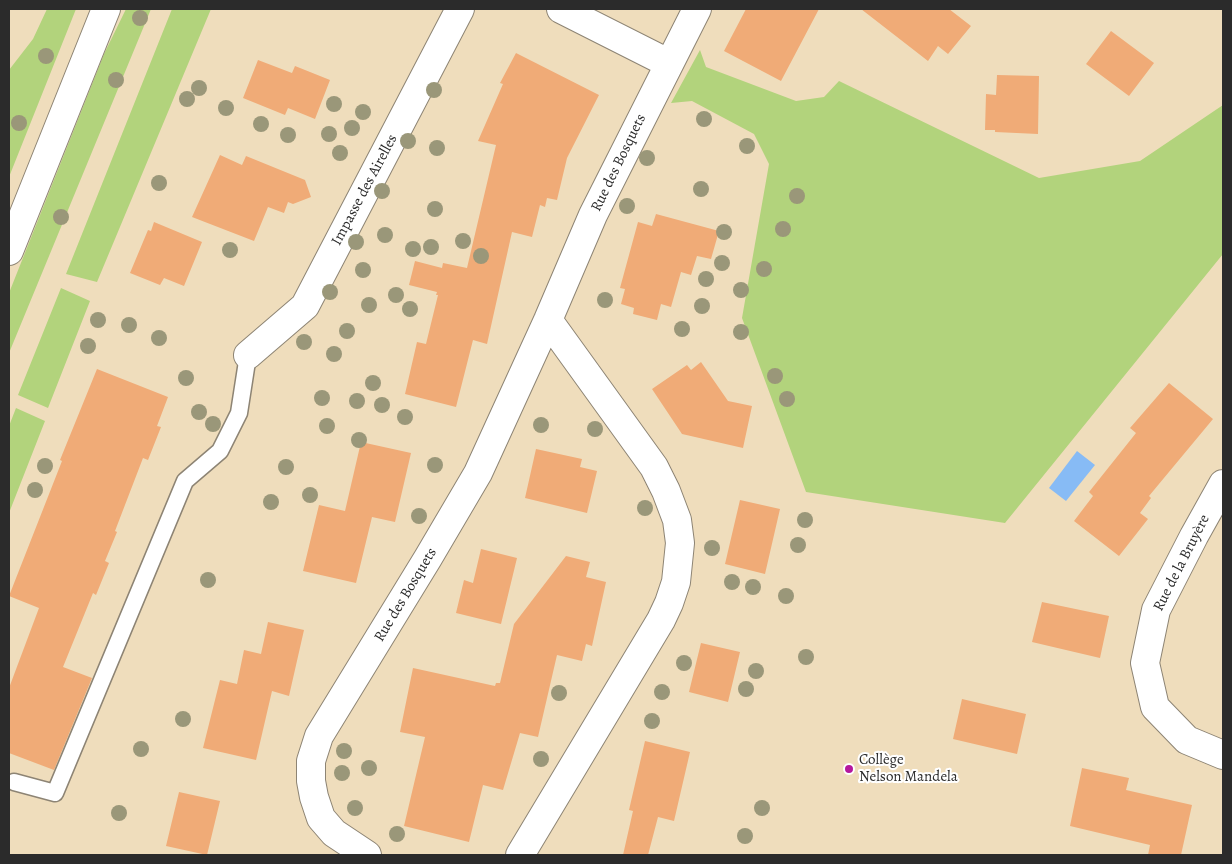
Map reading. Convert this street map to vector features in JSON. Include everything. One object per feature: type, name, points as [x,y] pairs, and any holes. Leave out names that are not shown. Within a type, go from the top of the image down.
[{"type":"street","points":[[9,251],[106,9]]},
{"type":"street","name":"Impasse des Airelles","points":[[248,356],[304,306],[460,9]]},
{"type":"street","points":[[561,9],[668,63]]},
{"type":"street","name":"Rue des Bosquets","points":[[367,855],[334,832],[321,818],[314,798],[311,781],[311,761],[319,736],[478,473],[548,320],[593,215],[668,63],[697,9]]},
{"type":"street","points":[[520,855],[661,620],[676,582],[680,543],[677,520],[666,491],[654,468],[548,320]]},
{"type":"street","name":"Rue de la Bruyère","points":[[1223,484],[1156,610],[1145,663],[1155,707],[1187,740],[1223,755]]},
{"type":"lane","points":[[14,782],[55,793],[185,481],[220,451],[239,414],[248,356]]},
{"type":"green space","points":[[47,9],[76,9],[9,177],[9,70],[33,39]]},
{"type":"green space","points":[[126,9],[151,9],[9,353],[9,293],[104,54]]},
{"type":"green space","points":[[172,9],[211,9],[97,282],[66,274]]},
{"type":"green space","points":[[700,50],[706,67],[796,101],[824,97],[839,81],[1039,178],[1140,161],[1223,105],[1223,254],[1005,523],[806,492],[742,318],[769,164],[754,134],[692,101],[671,103]]},
{"type":"green space","points":[[61,288],[90,301],[48,408],[18,395]]},
{"type":"green space","points":[[16,408],[45,421],[9,513],[9,426]]},
{"type":"water","points":[[1077,451],[1095,465],[1066,501],[1049,488]]},
{"type":"building","points":[[746,9],[819,9],[781,81],[724,51]]},
{"type":"building","points":[[861,9],[949,9],[971,26],[948,54],[938,46],[928,61]]},
{"type":"building","points":[[1111,31],[1154,63],[1129,96],[1086,64]]},
{"type":"building","points":[[516,53],[599,95],[567,158],[557,200],[547,198],[545,207],[540,205],[532,237],[512,232],[487,344],[473,340],[456,407],[405,394],[417,342],[426,344],[438,295],[436,295],[437,292],[409,285],[415,261],[442,268],[443,263],[467,268],[496,145],[478,141],[503,84],[500,83]]},
{"type":"building","points":[[258,60],[292,73],[295,66],[330,80],[315,119],[288,108],[285,115],[243,98]]},
{"type":"building","points":[[997,75],[1039,76],[1038,134],[985,130],[986,94],[996,95]]},
{"type":"building","points":[[220,155],[242,165],[246,156],[305,180],[311,197],[293,204],[288,202],[284,213],[268,207],[254,241],[192,217]]},
{"type":"building","points":[[656,214],[719,231],[711,259],[697,256],[691,275],[681,272],[671,307],[661,304],[657,320],[633,314],[634,308],[621,304],[625,289],[620,288],[638,222],[652,226]]},
{"type":"building","points":[[154,222],[202,242],[184,286],[164,278],[160,285],[130,273],[148,230],[151,231]]},
{"type":"building","points":[[701,362],[728,401],[752,406],[743,448],[682,434],[652,389],[687,365],[691,370]]},
{"type":"building","points":[[97,369],[168,397],[157,426],[161,427],[148,460],[143,458],[115,531],[117,532],[105,561],[109,563],[96,595],[93,593],[63,667],[92,678],[54,770],[9,753],[9,688],[39,608],[9,596],[62,461],[60,460]]},
{"type":"building","points":[[1169,383],[1213,419],[1149,496],[1151,498],[1140,513],[1148,519],[1119,556],[1074,521],[1093,496],[1089,492],[1136,433],[1130,428]]},
{"type":"building","points":[[361,442],[411,453],[395,522],[372,517],[356,583],[303,571],[319,505],[345,511]]},
{"type":"building","points":[[536,449],[582,459],[580,467],[597,471],[587,513],[525,498]]},
{"type":"building","points":[[740,500],[780,509],[765,574],[725,564]]},
{"type":"building","points":[[481,549],[517,558],[501,624],[456,613],[464,580],[473,583]]},
{"type":"building","points":[[566,556],[590,562],[586,577],[606,582],[592,646],[586,644],[582,661],[557,655],[538,737],[520,733],[503,790],[483,785],[469,842],[404,826],[425,737],[400,732],[413,668],[495,686],[496,683],[500,683],[514,624]]},
{"type":"building","points":[[1042,602],[1109,616],[1100,658],[1032,642]]},
{"type":"building","points":[[268,622],[304,630],[289,696],[272,691],[256,760],[203,748],[220,680],[237,684],[244,650],[261,654]]},
{"type":"building","points":[[701,643],[740,652],[728,702],[689,692]]},
{"type":"building","points":[[962,699],[1026,714],[1017,754],[953,739]]},
{"type":"building","points":[[645,741],[690,752],[674,821],[658,817],[648,855],[623,855],[633,811],[629,810]]},
{"type":"building","points":[[1082,768],[1129,778],[1126,790],[1192,805],[1181,855],[1148,855],[1150,845],[1070,826]]},
{"type":"building","points":[[179,792],[220,801],[207,855],[166,846]]},
{"type":"place","name":"Collège Nelson Mandela","points":[[849,769]]}]
